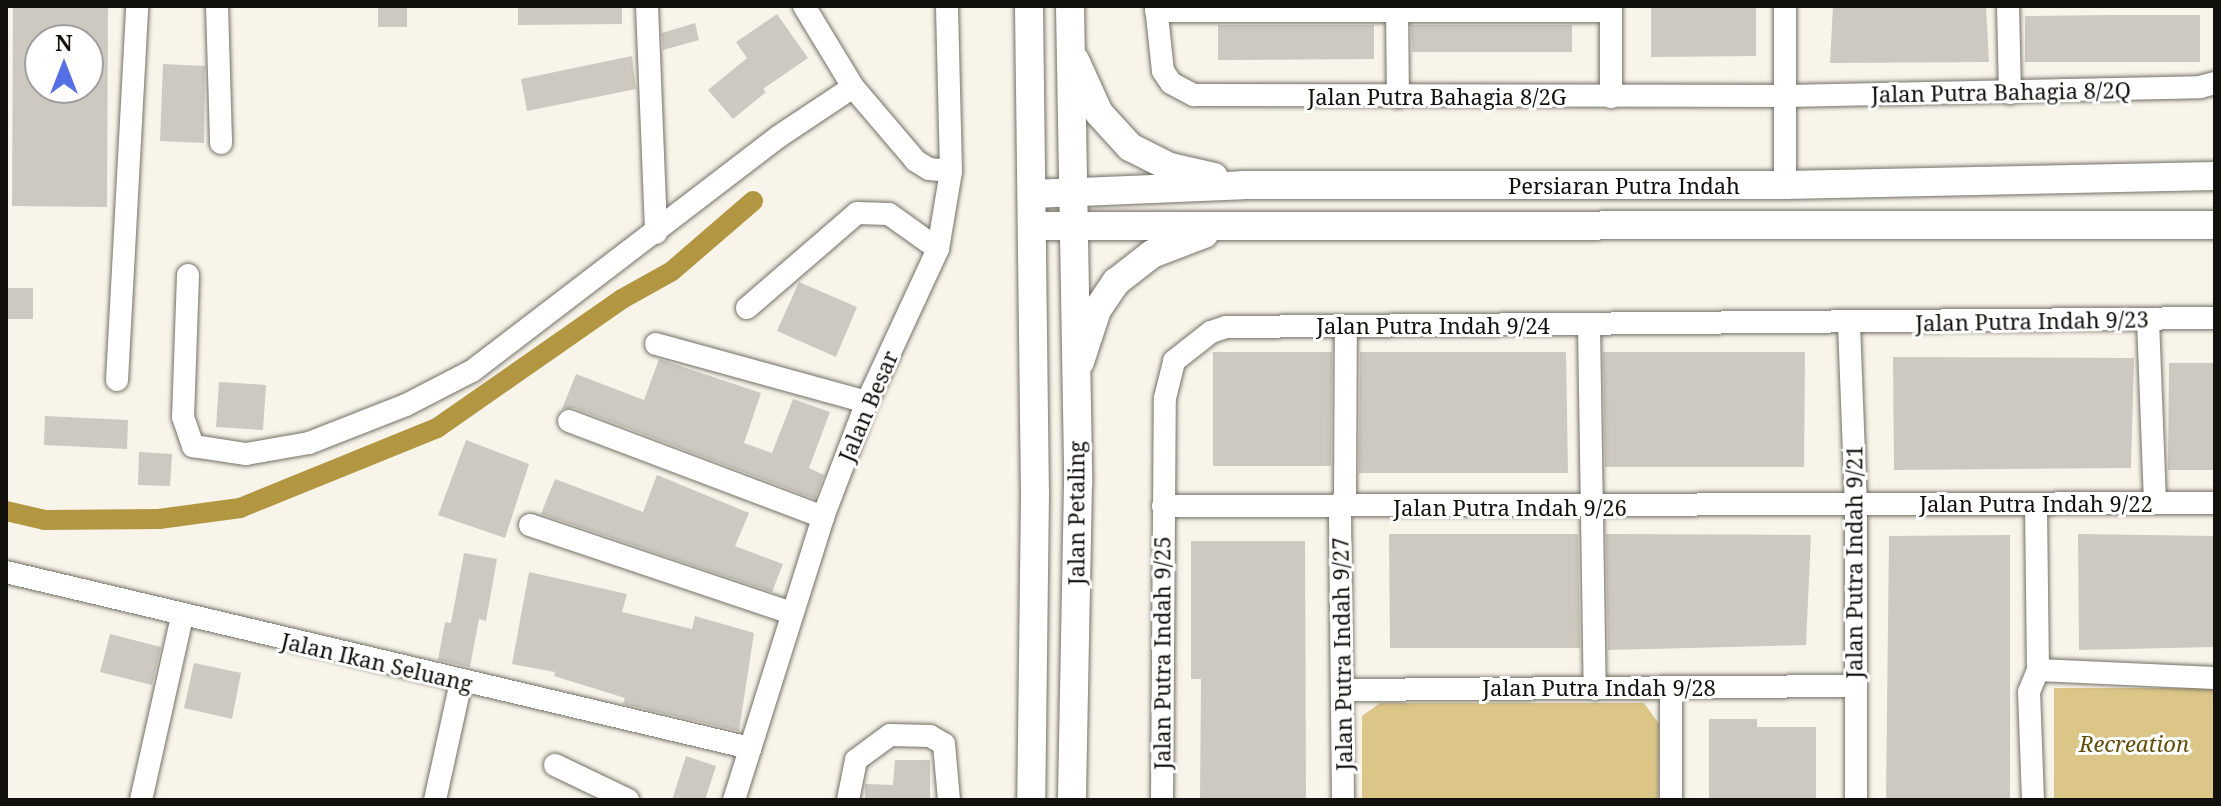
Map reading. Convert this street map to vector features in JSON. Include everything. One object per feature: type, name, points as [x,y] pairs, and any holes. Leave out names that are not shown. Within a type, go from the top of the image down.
[{"type":"main road","name":"Jalan Petaling","points":[[1029,6],[1033,226],[1031,800]]},
{"type":"main road","name":"Jalan Petaling","points":[[1070,6],[1071,225],[1078,483],[1072,800]]},
{"type":"main road","points":[[1070,49],[1099,113],[1130,147],[1170,167],[1243,185]]},
{"type":"main road","name":"Persiaran Putra Indah","points":[[1032,194],[1243,185],[1785,185],[2201,176]]},
{"type":"main road","points":[[2184,226],[2154,218],[2098,216],[2087,204],[2101,189],[2154,188],[2201,176]]},
{"type":"main road","points":[[1964,227],[2040,217],[2054,205],[2047,193],[1977,181]]},
{"type":"main road","name":"Persiaran Putra Indah","points":[[1033,226],[2215,225]]},
{"type":"main road","points":[[1074,380],[1097,310],[1126,272],[1171,245],[1244,227]]},
{"type":"street","points":[[117,380],[137,6]]},
{"type":"street","points":[[217,6],[221,143]]},
{"type":"street","points":[[647,6],[656,233]]},
{"type":"street","points":[[804,6],[853,87],[916,161],[929,169],[951,171]]},
{"type":"street","name":"Jalan Besar","points":[[734,800],[823,517],[867,402],[938,249],[951,171],[947,6]]},
{"type":"street","points":[[1785,6],[1785,185]]},
{"type":"street","points":[[2008,6],[2010,93]]},
{"type":"street","points":[[1397,8],[1398,97]]},
{"type":"street","points":[[1156,9],[1611,8],[1611,97]]},
{"type":"street","name":"Jalan Putra Bahagia 8/2G","points":[[1156,9],[1160,63],[1182,91],[1210,96],[1786,96]]},
{"type":"street","name":"Jalan Putra Bahagia 8/2Q","points":[[1786,96],[2010,93],[2200,87],[2215,83]]},
{"type":"street","points":[[188,275],[187,435],[193,446],[208,452],[246,454],[309,443],[406,405],[472,371],[778,137],[853,87]]},
{"type":"street","points":[[747,308],[857,213],[889,214],[938,249]]},
{"type":"street","name":"Jalan Putra Indah 9/23","points":[[1849,324],[2215,318]]},
{"type":"street","points":[[2148,320],[2155,503]]},
{"type":"street","name":"Jalan Putra Indah 9/24","points":[[1163,506],[1165,398],[1174,361],[1196,341],[1226,327],[1849,324]]},
{"type":"street","name":"Jalan Putra Indah 9/21","points":[[1849,324],[1856,506],[1856,800]]},
{"type":"street","points":[[1589,325],[1595,689]]},
{"type":"street","name":"Jalan Putra Indah 9/27","points":[[1343,800],[1340,508],[1345,494],[1346,327]]},
{"type":"street","points":[[656,344],[867,402]]},
{"type":"street","points":[[569,421],[823,517]]},
{"type":"street","name":"Jalan Putra Indah 9/22","points":[[1856,506],[2215,503]]},
{"type":"street","points":[[2033,800],[2029,692],[2038,670],[2036,504]]},
{"type":"street","name":"Jalan Putra Indah 9/26","points":[[1163,506],[1856,506]]},
{"type":"street","name":"Jalan Putra Indah 9/25","points":[[1162,800],[1163,506]]},
{"type":"street","points":[[530,525],[791,613]]},
{"type":"street","name":"Jalan Ikan Seluang","points":[[6,572],[182,617],[750,748]]},
{"type":"street","points":[[141,800],[182,617]]},
{"type":"street","points":[[2038,670],[2215,678]]},
{"type":"street","points":[[435,800],[461,682]]},
{"type":"street","name":"Jalan Putra Indah 9/28","points":[[1343,690],[1854,686]]},
{"type":"street","points":[[1671,688],[1671,800]]},
{"type":"street","points":[[848,800],[856,760],[890,735],[938,737],[944,744],[949,800]]},
{"type":"street","points":[[555,765],[628,800]]},
{"type":"green space","name":"Recreation","points":[[2054,688],[2215,688],[2215,800],[2054,800]]},
{"type":"green space","points":[[1380,703],[1644,703],[1659,724],[1658,800],[1362,800],[1362,716]]},
{"type":"building","points":[[13,6],[108,6],[107,207],[12,206]]},
{"type":"building","points":[[378,6],[407,6],[407,27],[378,27]]},
{"type":"building","points":[[518,6],[622,6],[622,24],[518,25]]},
{"type":"building","points":[[1651,6],[1756,6],[1756,56],[1651,57]]},
{"type":"building","points":[[1833,6],[1986,6],[1989,62],[1830,63]]},
{"type":"building","points":[[777,14],[808,58],[763,89],[766,92],[733,119],[708,90],[747,58],[736,42]]},
{"type":"building","points":[[2200,15],[2200,62],[2025,62],[2025,16]]},
{"type":"building","points":[[695,23],[699,40],[663,50],[662,33]]},
{"type":"building","points":[[1218,25],[1374,25],[1374,59],[1218,60]]},
{"type":"building","points":[[1411,25],[1572,25],[1572,52],[1412,52]]},
{"type":"building","points":[[632,56],[636,89],[527,111],[521,79]]},
{"type":"building","points":[[163,64],[205,66],[204,143],[160,141]]},
{"type":"building","points":[[799,282],[857,307],[836,357],[777,331]]},
{"type":"building","points":[[6,288],[33,288],[33,319],[6,319]]},
{"type":"building","points":[[1213,352],[1332,352],[1331,466],[1213,466]]},
{"type":"building","points":[[1360,352],[1566,352],[1568,473],[1359,473]]},
{"type":"building","points":[[1603,352],[1805,352],[1804,467],[1605,467]]},
{"type":"building","points":[[1893,357],[2134,358],[2131,468],[1894,470]]},
{"type":"building","points":[[659,359],[761,393],[744,443],[772,453],[793,399],[830,412],[809,468],[824,475],[815,499],[574,408],[562,409],[576,374],[644,400]]},
{"type":"building","points":[[2169,363],[2215,363],[2215,470],[2168,470]]},
{"type":"building","points":[[219,382],[266,385],[263,430],[216,427]]},
{"type":"building","points":[[45,416],[128,420],[127,449],[44,445]]},
{"type":"building","points":[[466,440],[529,464],[505,538],[438,515]]},
{"type":"building","points":[[139,452],[172,454],[170,486],[138,485]]},
{"type":"building","points":[[657,475],[749,513],[735,546],[783,564],[772,592],[541,514],[555,479],[643,512]]},
{"type":"building","points":[[1389,534],[1578,534],[1580,648],[1390,648]]},
{"type":"building","points":[[1606,534],[1811,535],[1806,645],[1608,650]]},
{"type":"building","points":[[2078,534],[2215,536],[2215,647],[2079,650]]},
{"type":"building","points":[[2010,535],[2010,800],[1886,800],[1889,536]]},
{"type":"building","points":[[1191,541],[1305,541],[1306,800],[1200,800],[1201,679],[1191,679]]},
{"type":"building","points":[[464,553],[497,559],[486,621],[479,619],[470,667],[438,660],[445,622],[451,623]]},
{"type":"building","points":[[529,572],[627,594],[622,612],[692,629],[695,616],[754,633],[739,731],[623,704],[625,698],[554,676],[555,672],[512,664]]},
{"type":"building","points":[[110,634],[161,647],[152,685],[100,672]]},
{"type":"building","points":[[194,663],[241,673],[232,719],[184,708]]},
{"type":"building","points":[[1709,719],[1757,719],[1757,727],[1816,727],[1816,800],[1709,800]]},
{"type":"building","points":[[686,756],[716,766],[705,800],[672,800]]},
{"type":"building","points":[[895,760],[930,760],[930,800],[865,800],[865,784],[893,785]]},
{"type":"waterway","points":[[6,511],[44,520],[159,519],[240,508],[437,428],[622,299],[672,271],[753,201]]}]
